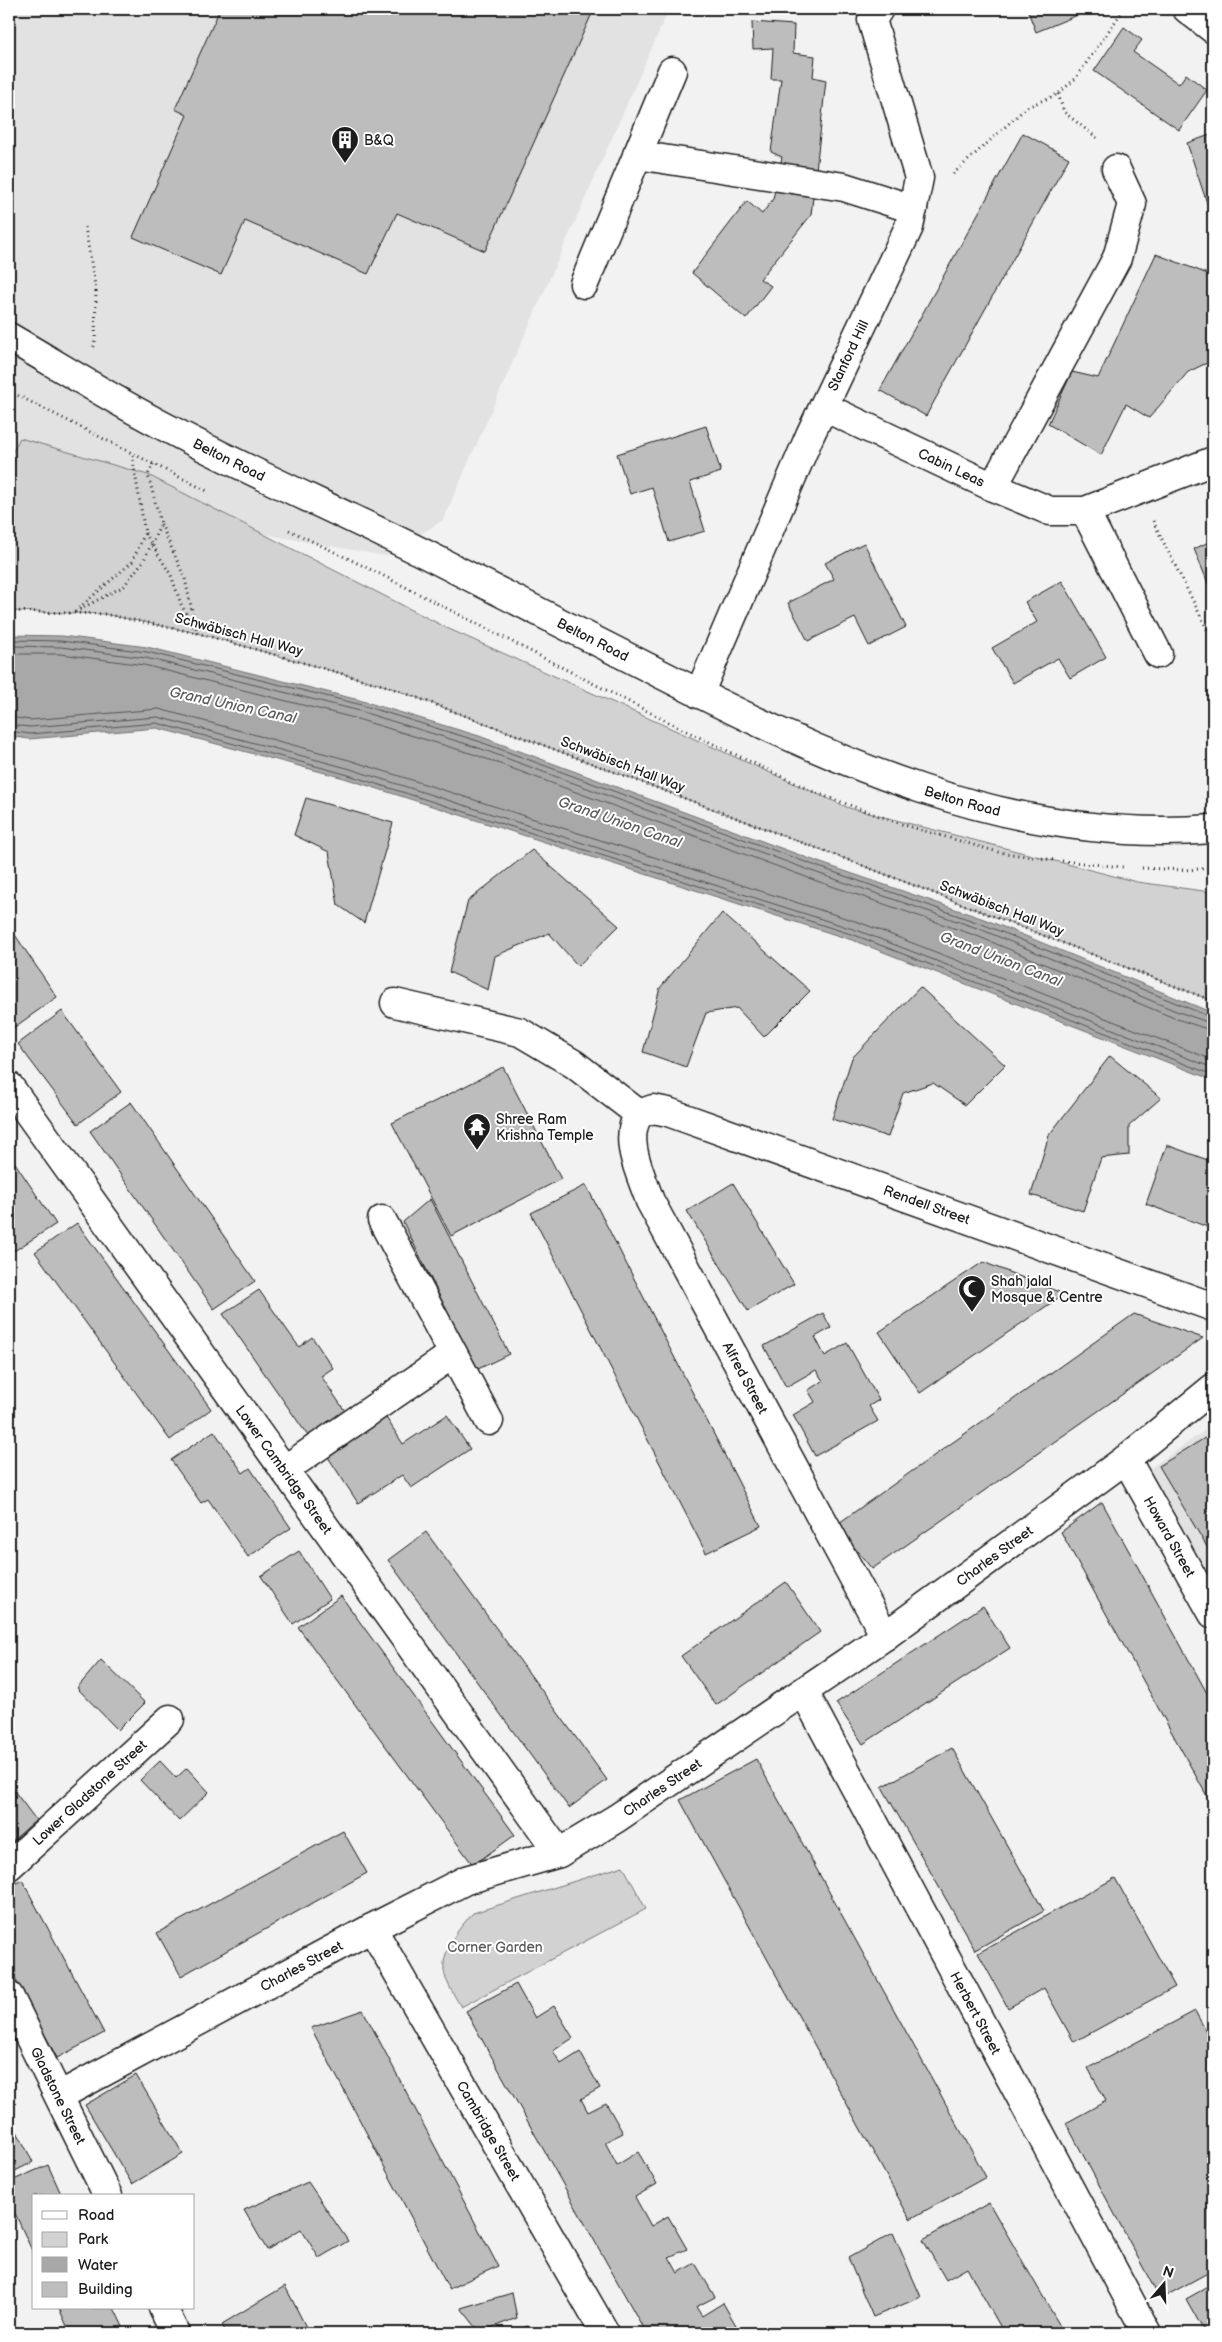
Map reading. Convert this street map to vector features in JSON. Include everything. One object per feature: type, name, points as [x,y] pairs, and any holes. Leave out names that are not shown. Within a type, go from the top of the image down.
[{"type":"street","name":"Stanford Hill","points":[[699,694],[824,407],[909,227],[918,178],[872,20],[879,9]]},
{"type":"street","points":[[1187,9],[1213,29]]},
{"type":"street","points":[[584,284],[672,71]]},
{"type":"street","points":[[638,155],[844,187],[913,209]]},
{"type":"street","points":[[993,487],[1117,258],[1132,204],[1116,169]]},
{"type":"street","name":"Belton Road","points":[[9,338],[170,430],[398,540],[699,694],[829,756],[913,788],[1006,814],[1095,827],[1184,831],[1213,829]]},
{"type":"street","name":"Cabin Leas","points":[[824,407],[993,487],[1050,511],[1085,511],[1213,461]]},
{"type":"street","points":[[1085,511],[1158,654]]},
{"type":"street","points":[[395,1003],[520,1032],[574,1064],[640,1114]]},
{"type":"street","name":"Lower Cambridge Street","points":[[9,1086],[559,1853]]},
{"type":"street","name":"Rendell Street","points":[[640,1114],[653,1108],[668,1112],[1213,1307]]},
{"type":"street","name":"Alfred Street","points":[[640,1114],[632,1126],[632,1148],[650,1201],[885,1636]]},
{"type":"street","points":[[382,1220],[489,1421]]},
{"type":"street","points":[[284,1470],[453,1354]]},
{"type":"street","name":"Charles Street","points":[[59,2096],[372,1928],[466,1880],[559,1853],[617,1818],[885,1636],[1126,1458],[1213,1388]]},
{"type":"street","name":"Howard Street","points":[[1126,1458],[1213,1614]]},
{"type":"street","name":"Herbert Street","points":[[804,1692],[1148,2333]]},
{"type":"street","name":"Lower Gladstone Street","points":[[9,1866],[170,1719]]},
{"type":"street","name":"Cambridge Street","points":[[372,1928],[605,2333]]},
{"type":"street","name":"Gladstone Street","points":[[9,1996],[107,2194]]},
{"type":"street","points":[[164,2310],[175,2333]]},
{"type":"path","points":[[913,209],[1027,107],[1058,94],[1075,79],[1124,9]]},
{"type":"path","points":[[1058,94],[1064,112],[1107,146],[1116,169]]},
{"type":"path","points":[[55,415],[95,344],[96,291],[85,227]]},
{"type":"path","points":[[170,430],[148,475],[160,524],[185,579],[197,633]]},
{"type":"path","points":[[132,454],[145,533],[170,575],[181,604],[197,633]]},
{"type":"path","points":[[1139,491],[1213,641]]},
{"type":"path","points":[[74,612],[124,586],[144,560],[160,524]]},
{"type":"path","points":[[74,612],[132,562],[145,533]]},
{"type":"path","name":"Schwäbisch Hall Way","points":[[9,610],[104,614],[197,633],[386,686],[1213,1001]]},
{"type":"shaded area","points":[[9,9],[669,9],[443,520],[386,556],[252,532],[9,500]]},
{"type":"shaded area","points":[[1213,1425],[1213,1581],[1149,1469]]},
{"type":"green space","points":[[20,438],[148,475],[449,629],[849,808],[1137,882],[1211,892],[1213,896],[1213,1001],[843,858],[386,686],[197,633],[104,614],[9,611],[9,459]]},
{"type":"green space","name":"Corner Garden","points":[[623,1866],[646,1909],[461,2007],[446,1979],[444,1961],[455,1935],[473,1913]]},
{"type":"water","name":"Grand Union Canal","points":[[9,635],[62,636],[147,647],[359,700],[479,736],[821,863],[984,919],[1213,1013],[1213,1080],[855,941],[344,778],[157,728],[29,739],[9,736]]},
{"type":"building","name":"B&Q","points":[[220,9],[594,9],[485,251],[397,213],[368,274],[245,221],[221,275],[133,237],[187,115],[175,109]]},
{"type":"building","points":[[1027,9],[1090,9],[1090,10],[1036,32]]},
{"type":"building","points":[[752,22],[794,25],[793,53],[815,56],[813,77],[826,80],[811,215],[760,279],[771,286],[746,319],[692,273],[747,201],[762,214],[773,199],[782,157],[771,152],[781,79],[771,79],[773,48],[753,49]]},
{"type":"building","points":[[1124,27],[1142,40],[1133,52],[1179,84],[1186,74],[1207,90],[1179,130],[1094,71]]},
{"type":"building","points":[[1023,133],[1069,158],[926,416],[880,390]]},
{"type":"building","points":[[1213,134],[1213,221],[1187,143]]},
{"type":"building","points":[[1156,254],[1213,276],[1213,360],[1188,372],[1149,418],[1126,404],[1101,455],[1048,424],[1072,372],[1098,378]]},
{"type":"building","points":[[706,426],[721,472],[690,482],[705,531],[669,542],[652,487],[630,494],[617,454]]},
{"type":"building","points":[[1213,540],[1213,595],[1194,549]]},
{"type":"building","points":[[864,543],[906,627],[869,646],[855,618],[808,641],[788,603],[834,579],[825,563]]},
{"type":"building","points":[[1062,581],[1106,657],[1070,678],[1058,658],[1013,683],[992,648],[1037,622],[1025,602]]},
{"type":"building","points":[[306,798],[393,823],[364,923],[338,905],[329,852],[294,835]]},
{"type":"building","points":[[532,850],[619,926],[578,966],[549,933],[495,956],[488,990],[449,972],[468,901]]},
{"type":"building","points":[[722,913],[810,991],[764,1037],[737,1008],[706,1013],[686,1067],[643,1052],[660,988]]},
{"type":"building","points":[[9,926],[57,997],[9,1031]]},
{"type":"building","points":[[920,987],[1005,1065],[965,1105],[933,1083],[903,1093],[888,1137],[832,1119],[852,1058]]},
{"type":"building","points":[[62,1011],[121,1092],[78,1124],[18,1044]]},
{"type":"building","points":[[1110,1056],[1161,1098],[1129,1126],[1129,1155],[1101,1158],[1083,1211],[1031,1195],[1049,1135]]},
{"type":"building","name":"Shree Ram Krishna Temple","points":[[503,1067],[561,1179],[451,1236],[392,1123]]},
{"type":"building","points":[[131,1102],[255,1281],[214,1309],[90,1131]]},
{"type":"building","points":[[1167,1145],[1213,1162],[1213,1229],[1146,1204]]},
{"type":"building","points":[[9,1154],[56,1224],[14,1251],[9,1244]]},
{"type":"building","points":[[733,1183],[794,1284],[748,1311],[687,1211]]},
{"type":"building","points":[[586,1185],[761,1526],[706,1553],[531,1213]]},
{"type":"building","points":[[430,1199],[509,1354],[476,1370],[403,1222]]},
{"type":"building","points":[[77,1223],[211,1409],[170,1440],[35,1252]]},
{"type":"building","points":[[1213,1242],[1213,1264],[1206,1261]]},
{"type":"building","name":"Shah jalal Mosque & Centre","points":[[983,1262],[1064,1294],[920,1393],[879,1332]]},
{"type":"building","points":[[259,1290],[299,1347],[312,1337],[333,1368],[321,1376],[345,1411],[308,1436],[223,1314]]},
{"type":"building","points":[[823,1313],[831,1328],[815,1337],[825,1356],[847,1343],[879,1400],[869,1406],[878,1421],[815,1456],[793,1415],[815,1402],[808,1390],[823,1381],[816,1370],[786,1387],[764,1346]]},
{"type":"building","points":[[1134,1314],[1203,1338],[872,1569],[836,1525]]},
{"type":"building","points":[[447,1415],[470,1449],[411,1488],[402,1475],[358,1503],[326,1454],[385,1416],[403,1444]]},
{"type":"building","points":[[214,1431],[243,1473],[250,1468],[291,1528],[248,1557],[208,1499],[201,1503],[171,1460]]},
{"type":"building","points":[[1213,1433],[1213,1557],[1159,1466]]},
{"type":"building","points":[[1102,1502],[1213,1704],[1213,1807],[1061,1532]]},
{"type":"building","points":[[426,1532],[607,1780],[569,1808],[388,1560]]},
{"type":"building","points":[[299,1551],[330,1599],[293,1624],[261,1576]]},
{"type":"building","points":[[786,1582],[820,1632],[716,1705],[681,1656]]},
{"type":"building","points":[[341,1596],[515,1835],[473,1865],[298,1627]]},
{"type":"building","points":[[983,1606],[1010,1648],[863,1744],[836,1703]]},
{"type":"building","points":[[101,1660],[145,1703],[118,1730],[77,1688]]},
{"type":"building","points":[[952,1748],[1044,1911],[975,1950],[882,1787]]},
{"type":"building","points":[[756,1759],[986,2177],[910,2219],[680,1800]]},
{"type":"building","points":[[160,1761],[176,1778],[187,1768],[209,1792],[179,1821],[140,1780]]},
{"type":"building","points":[[9,1784],[36,1820],[9,1844]]},
{"type":"building","points":[[343,1831],[367,1873],[181,1976],[157,1933]]},
{"type":"building","points":[[1115,1878],[1175,1987],[1074,2042],[1044,1988],[1008,2008],[978,1953]]},
{"type":"building","points":[[22,1880],[104,2033],[57,2058],[9,1967],[9,1887]]},
{"type":"building","points":[[516,1984],[535,2018],[554,2006],[573,2038],[553,2051],[561,2064],[580,2052],[600,2088],[581,2099],[588,2112],[606,2103],[623,2133],[605,2142],[617,2165],[638,2152],[657,2184],[635,2197],[651,2226],[668,2216],[687,2249],[669,2257],[678,2273],[695,2263],[715,2297],[696,2307],[702,2316],[723,2303],[737,2327],[725,2333],[646,2333],[466,2011]]},
{"type":"building","points":[[363,2010],[498,2266],[449,2289],[311,2028]]},
{"type":"building","points":[[1195,2011],[1213,2044],[1213,2270],[1160,2299],[1066,2123],[1106,2101],[1088,2068]]},
{"type":"building","points":[[136,2075],[183,2154],[132,2184],[85,2105]]},
{"type":"building","points":[[13,2124],[33,2162],[9,2174],[9,2126]]},
{"type":"building","points":[[48,2165],[61,2194],[32,2194],[32,2251],[9,2200],[9,2182]]},
{"type":"building","points":[[308,2182],[348,2241],[319,2258],[301,2229],[267,2250],[244,2210]]},
{"type":"building","points":[[989,2203],[1064,2333],[1004,2333],[967,2268],[946,2280],[923,2240]]},
{"type":"building","points":[[893,2233],[921,2297],[873,2317],[848,2258]]},
{"type":"building","points":[[1213,2284],[1213,2333],[1205,2333],[1186,2299]]},
{"type":"building","points":[[285,2286],[309,2333],[226,2333],[222,2324]]},
{"type":"building","points":[[512,2293],[517,2318],[480,2332],[461,2308]]},
{"type":"building","points":[[60,2310],[115,2310],[126,2333],[70,2333]]},
{"type":"building","points":[[528,2326],[532,2333],[509,2333]]},
{"type":"place","name":"B&Q","points":[[345,164]]},
{"type":"place","name":"Shree Ram Krishna Temple","points":[[477,1151]]},
{"type":"place","name":"Shah jalal Mosque & Centre","points":[[972,1313]]}]
